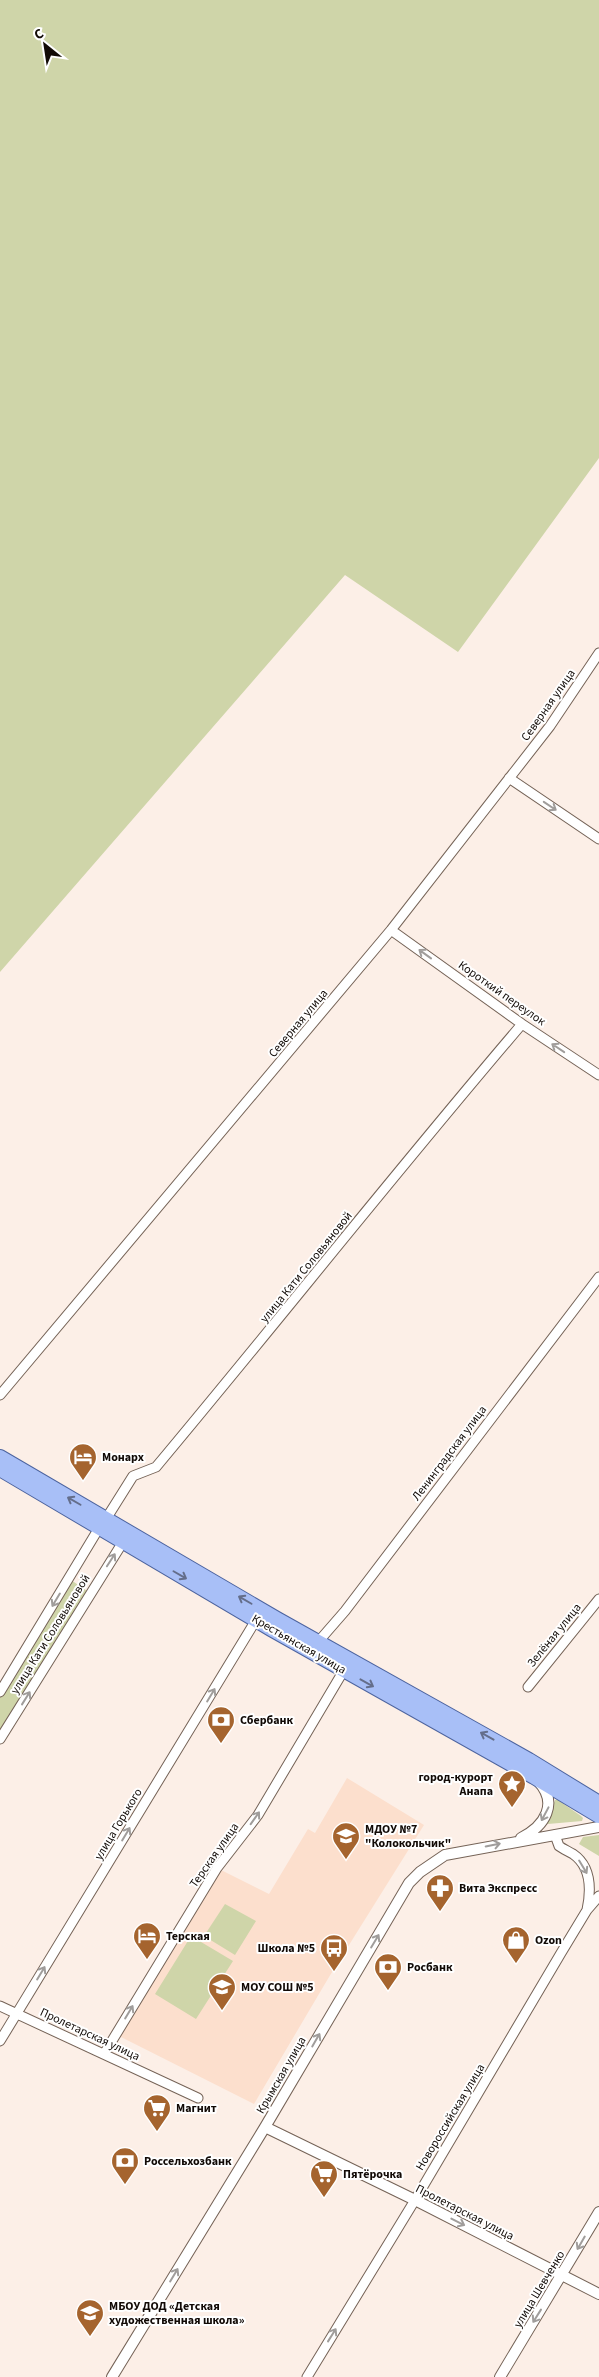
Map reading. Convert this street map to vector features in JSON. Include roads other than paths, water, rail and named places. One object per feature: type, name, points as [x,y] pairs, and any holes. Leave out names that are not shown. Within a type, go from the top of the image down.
[{"type":"main road","name":"Крестьянская улица","points":[[0,1458],[102,1523],[123,1542],[256,1620],[534,1776],[599,1816]]},
{"type":"main road","name":"Крестьянская улица","points":[[0,1469],[318,1642],[529,1760],[599,1803]]},
{"type":"street","name":"Северная улица","points":[[0,1395],[391,930],[550,726],[599,653]]},
{"type":"street","points":[[510,778],[599,839]]},
{"type":"street","name":"Короткий переулок","points":[[391,930],[522,1024],[599,1075]]},
{"type":"street","name":"улица Кати Соловьяновой","points":[[0,1692],[102,1523],[133,1476],[156,1467],[290,1306],[436,1125],[522,1024]]},
{"type":"street","name":"Ленинградская улица","points":[[318,1642],[351,1603],[599,1277]]},
{"type":"street","name":"улица Кати Соловьяновой","points":[[0,1739],[123,1542]]},
{"type":"street","name":"Зелёная улица","points":[[528,1687],[599,1599]]},
{"type":"street","name":"улица Горького","points":[[0,2041],[256,1620]]},
{"type":"street","name":"Терская улица","points":[[104,2054],[217,1868],[258,1815],[344,1670]]},
{"type":"street","name":"Крымская улица","points":[[513,1842],[529,1834],[547,1815],[549,1799],[534,1776]]},
{"type":"street","name":"Крымская улица","points":[[112,2377],[265,2127],[409,1883],[420,1872],[445,1856],[599,1827]]},
{"type":"street","points":[[556,1835],[559,1846],[574,1854],[585,1869],[590,1893],[587,1910]]},
{"type":"street","name":"Новороссийская улица","points":[[307,2377],[415,2200],[587,1910],[599,1896]]},
{"type":"street","name":"Пролетарская улица","points":[[0,2006],[198,2098]]},
{"type":"street","name":"Пролетарская улица","points":[[265,2127],[415,2200],[599,2294]]},
{"type":"street","name":"улица Шевченко","points":[[500,2377],[563,2275],[599,2212]]},
{"type":"place","name":"Монарх","points":[[83,1481]]},
{"type":"place","name":"Сбербанк","points":[[221,1744]]},
{"type":"place","name":"город-курорт Анапа","points":[[512,1808]]},
{"type":"place","name":"МДОУ №7 \"Колокольчик\"","points":[[346,1860]]},
{"type":"place","name":"Вита Экспресс","points":[[440,1912]]},
{"type":"place","name":"Терская","points":[[147,1960]]},
{"type":"place","name":"Ozon","points":[[516,1964]]},
{"type":"place","name":"Школа №5","points":[[334,1972]]},
{"type":"place","name":"Росбанк","points":[[388,1991]]},
{"type":"place","name":"МОУ СОШ №5","points":[[222,2011]]},
{"type":"place","name":"Магнит","points":[[157,2132]]},
{"type":"place","name":"Россельхозбанк","points":[[125,2185]]},
{"type":"place","name":"Пятёрочка","points":[[324,2198]]},
{"type":"place","name":"МБОУ ДОД «Детская художественная школа»","points":[[90,2337]]}]
